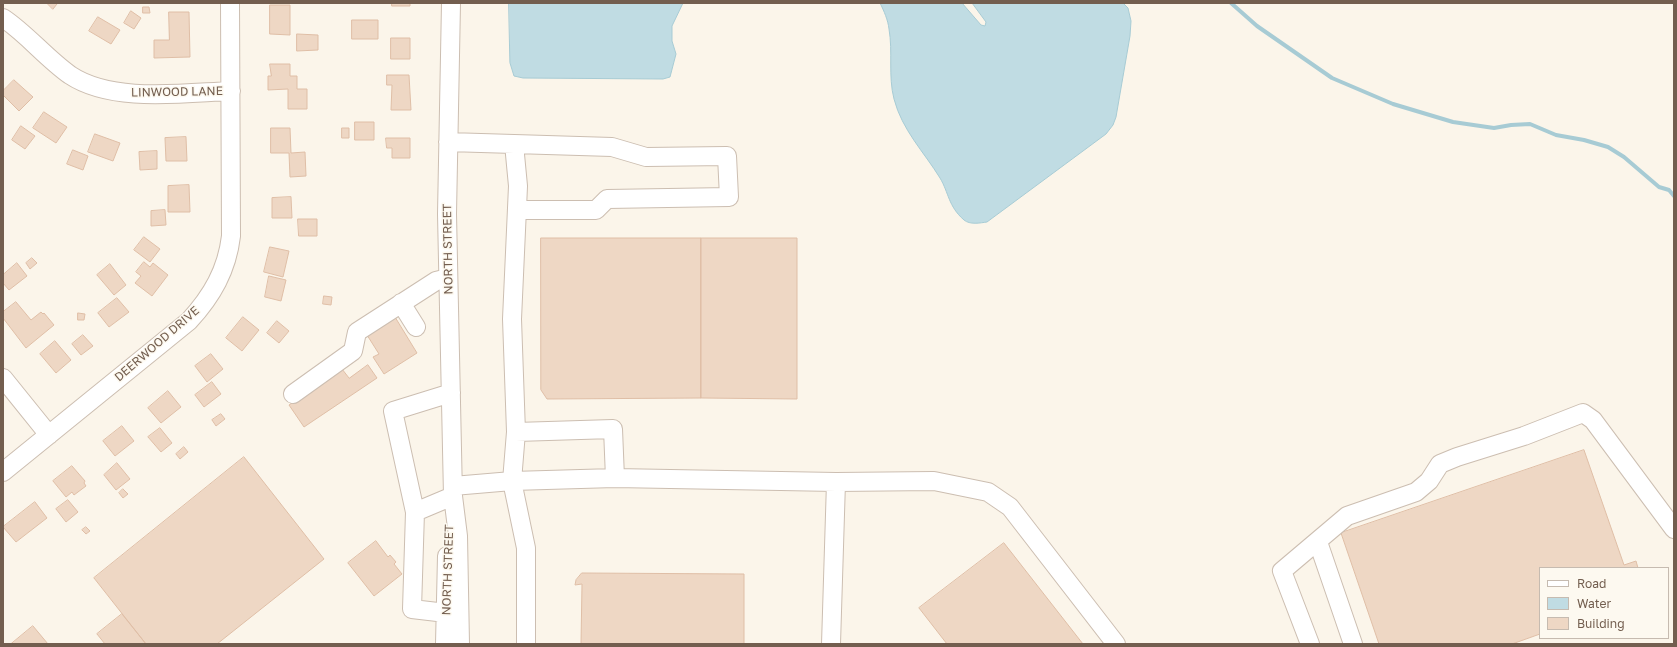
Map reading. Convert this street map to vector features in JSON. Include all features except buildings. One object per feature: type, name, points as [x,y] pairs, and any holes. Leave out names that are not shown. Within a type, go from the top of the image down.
[{"type":"street","name":"DEERWOOD DRIVE","points":[[3,472],[188,321],[201,308],[218,281],[227,259],[231,236],[230,3]]},
{"type":"street","name":"NORTH STREET","points":[[451,3],[447,214],[453,491],[458,536],[460,644]]},
{"type":"street","name":"LINWOOD LANE","points":[[3,18],[71,75],[98,87],[128,93],[145,94],[231,91]]},
{"type":"street","points":[[448,142],[612,147],[646,157],[727,156],[729,198],[607,199],[596,210],[517,210]]},
{"type":"street","points":[[514,144],[518,186],[512,319],[516,432],[512,482],[526,548],[526,644]]},
{"type":"street","points":[[293,394],[353,350],[356,332],[436,281],[448,278]]},
{"type":"street","points":[[401,303],[416,327]]},
{"type":"street","points":[[3,378],[49,434]]},
{"type":"street","points":[[446,613],[412,609],[415,512],[392,411],[451,393]]},
{"type":"street","points":[[1310,644],[1282,571],[1347,516],[1416,492],[1429,481],[1440,464],[1457,457],[1524,436],[1583,413],[1593,420],[1674,529]]},
{"type":"street","points":[[516,432],[613,429],[615,478]]},
{"type":"street","points":[[415,512],[453,491],[512,482],[615,478],[836,482],[934,481],[988,492],[1010,507],[1116,644]]},
{"type":"street","points":[[831,644],[836,482]]},
{"type":"street","name":"NORTH STREET","points":[[446,644],[447,538],[453,491]]},
{"type":"street","points":[[1318,542],[1353,644]]},
{"type":"water","points":[[509,3],[683,3],[672,26],[672,41],[676,54],[670,77],[663,79],[523,78],[514,76],[510,63]]},
{"type":"water","points":[[880,3],[962,3],[981,25],[985,26],[986,22],[972,3],[1123,3],[1128,8],[1131,21],[1130,36],[1116,117],[1113,125],[1106,134],[987,222],[966,222],[955,210],[940,178],[902,121],[892,90],[890,38],[886,16]]},
{"type":"waterway","points":[[1231,3],[1257,26],[1332,78],[1393,104],[1453,122],[1494,128],[1530,124],[1556,135],[1584,140],[1608,147],[1624,157],[1659,187],[1669,190],[1674,196]]}]
